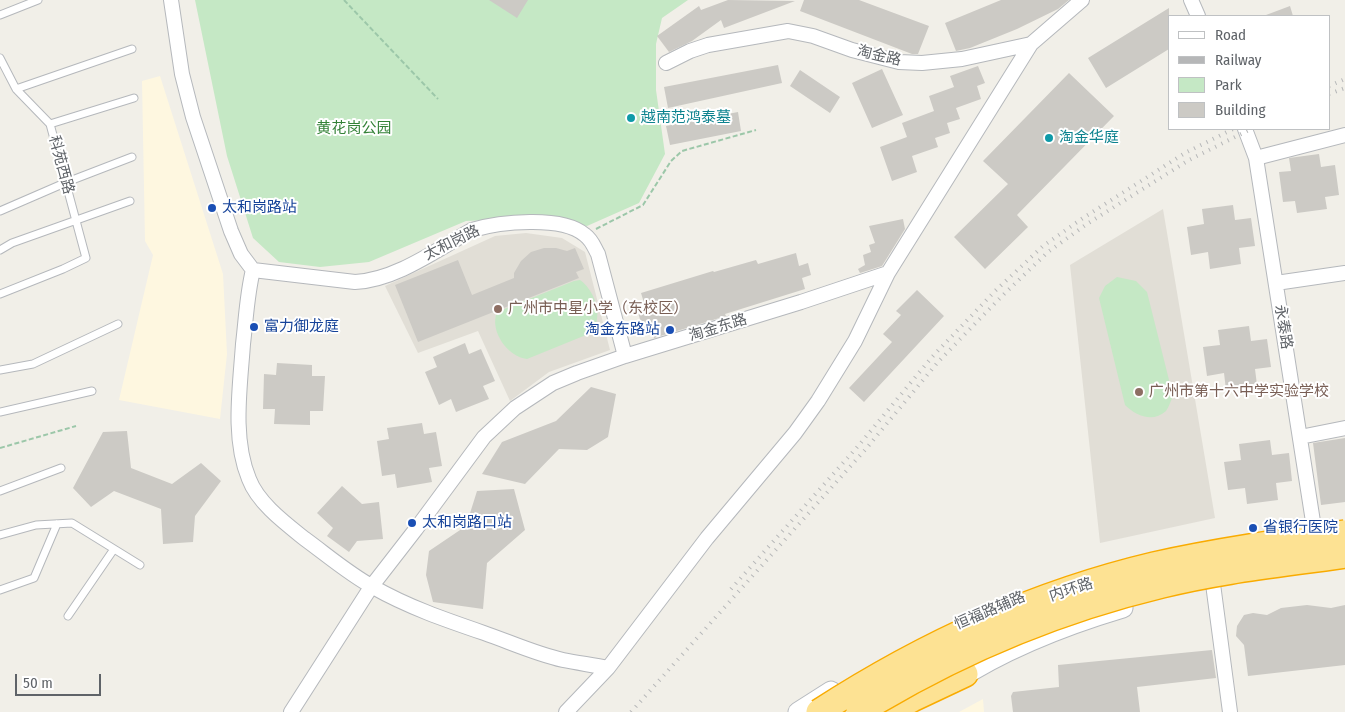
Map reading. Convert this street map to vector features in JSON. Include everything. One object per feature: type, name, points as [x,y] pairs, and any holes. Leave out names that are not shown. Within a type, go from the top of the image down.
[{"type":"highway","name":"内环路","points":[[819,712],[862,685],[938,644],[999,616],[1062,592],[1121,574],[1188,558],[1279,542],[1345,534]]},
{"type":"highway","name":"内环路","points":[[859,712],[952,660],[1007,635],[1060,615],[1163,585],[1217,574],[1345,555]]},
{"type":"highway","points":[[889,712],[965,674]]},
{"type":"main road","name":"恒福路辅路","points":[[798,712],[850,679],[947,628],[1014,600],[1095,571],[1137,559],[1206,544],[1345,523]]},
{"type":"main road","points":[[906,712],[965,674],[1023,646],[1078,623],[1148,600],[1213,586],[1345,567]]},
{"type":"street","points":[[171,0],[182,74],[193,117],[231,231],[241,254],[252,270],[248,295],[239,405],[243,462],[249,480],[258,494],[296,532],[371,587],[433,615],[480,632],[562,660],[608,668]]},
{"type":"street","name":"淘金路","points":[[666,63],[690,51],[708,45],[788,32],[813,36],[852,50],[898,62],[922,63],[962,59],[1031,44],[1082,0]]},
{"type":"street","points":[[1190,0],[1198,15]]},
{"type":"street","points":[[566,712],[608,668],[707,538],[818,402],[855,341],[888,273],[1031,44]]},
{"type":"street","name":"永泰路","points":[[1245,130],[1256,158],[1314,528]]},
{"type":"street","points":[[1256,158],[1345,135]]},
{"type":"street","name":"太和岗路","points":[[252,270],[355,282],[368,281],[383,278],[472,230],[482,227],[512,222],[546,223],[567,226],[585,234]]},
{"type":"street","points":[[585,234],[592,242],[598,254],[625,356]]},
{"type":"street","name":"淘金东路","points":[[291,712],[371,587],[474,450],[497,424],[515,408],[553,383],[625,356],[888,273]]},
{"type":"street","points":[[1276,283],[1345,273]]},
{"type":"street","points":[[1300,437],[1345,428]]},
{"type":"street","points":[[1206,544],[1230,712]]},
{"type":"lane","points":[[0,15],[38,0]]},
{"type":"lane","points":[[16,89],[132,49]]},
{"type":"lane","name":"科苑西路","points":[[0,58],[16,89],[50,124],[86,258],[63,270],[0,294]]},
{"type":"lane","points":[[50,124],[134,98]]},
{"type":"lane","points":[[0,211],[132,157]]},
{"type":"lane","points":[[0,250],[12,243],[130,201]]},
{"type":"lane","points":[[0,370],[32,364],[118,324]]},
{"type":"lane","points":[[0,412],[92,391]]},
{"type":"lane","points":[[0,491],[61,468]]},
{"type":"lane","points":[[0,536],[36,525],[72,523],[140,565]]},
{"type":"lane","points":[[0,590],[34,578],[57,524]]},
{"type":"lane","points":[[68,616],[114,549]]},
{"type":"path","points":[[344,0],[438,98]]},
{"type":"path","points":[[585,234],[643,205],[671,162],[682,151],[756,130]]},
{"type":"path","points":[[0,448],[76,426]]},
{"type":"shaded area","points":[[160,76],[223,274],[227,354],[220,419],[119,400],[153,255],[145,241],[142,81]]},
{"type":"shaded area","name":"广州市第十六中学实验学校","points":[[1163,209],[1215,518],[1100,543],[1070,265]]},
{"type":"shaded area","name":"广州市中星小学（东校区）","points":[[526,233],[562,238],[585,252],[610,350],[549,372],[510,401],[478,331],[418,353],[385,286],[495,236]]},
{"type":"shaded area","points":[[983,699],[984,712],[959,712]]},
{"type":"green space","name":"黄花岗公园","points":[[195,0],[688,0],[662,18],[656,44],[656,90],[665,154],[639,203],[587,226],[535,218],[466,221],[369,262],[320,267],[279,262],[253,238],[227,156]]},
{"type":"green space","points":[[1117,277],[1136,281],[1147,292],[1173,396],[1166,411],[1156,417],[1139,415],[1125,405],[1099,298],[1105,286]]},
{"type":"green space","points":[[580,280],[589,289],[597,307],[597,320],[592,330],[586,335],[527,359],[520,357],[507,348],[498,335],[495,319],[497,312]]},
{"type":"building","points":[[489,0],[528,0],[517,18]]},
{"type":"building","points":[[728,0],[795,1],[724,28],[721,20],[692,41],[669,52],[657,36],[699,6],[701,10]]},
{"type":"building","points":[[804,0],[859,0],[929,26],[918,54],[912,54],[800,11]]},
{"type":"building","points":[[1001,0],[1069,0],[1058,9],[1017,29],[970,48],[956,51],[945,23]]},
{"type":"building","points":[[1290,6],[1293,15],[1266,15]]},
{"type":"building","points":[[1169,8],[1168,50],[1106,88],[1088,58]]},
{"type":"building","points":[[778,65],[782,83],[668,108],[664,87]]},
{"type":"building","points":[[978,66],[985,83],[977,86],[981,99],[956,108],[960,119],[947,123],[950,133],[935,138],[938,147],[912,156],[917,172],[892,181],[880,147],[907,137],[902,123],[934,111],[929,96],[954,87],[950,76]]},
{"type":"building","points":[[882,69],[903,115],[872,128],[852,83]]},
{"type":"building","points":[[800,70],[840,97],[830,113],[790,86]]},
{"type":"building","name":"淘金华庭","points":[[1069,73],[1114,116],[1017,215],[1028,227],[985,269],[954,237],[1008,184],[983,161]]},
{"type":"building","points":[[738,112],[741,131],[670,145],[666,126]]},
{"type":"building","points":[[1319,154],[1321,167],[1335,165],[1339,195],[1325,197],[1327,209],[1297,213],[1295,201],[1283,202],[1279,172],[1291,171],[1289,158]]},
{"type":"building","points":[[1233,205],[1235,220],[1251,218],[1255,246],[1239,248],[1241,264],[1210,269],[1208,252],[1191,255],[1187,227],[1204,224],[1202,209]]},
{"type":"building","points":[[903,219],[905,229],[882,266],[860,273],[858,269],[865,265],[863,255],[871,252],[869,245],[875,243],[869,226]]},
{"type":"building","points":[[544,248],[556,248],[567,251],[575,248],[584,269],[576,272],[579,278],[418,342],[395,285],[458,260],[472,295],[514,278],[514,273],[521,261],[531,252]]},
{"type":"building","points":[[796,253],[799,266],[808,263],[811,275],[802,278],[805,289],[654,338],[652,331],[644,333],[637,309],[645,306],[641,293],[713,271],[756,260],[758,264]]},
{"type":"building","points":[[917,290],[944,316],[864,402],[849,388],[892,342],[883,334],[901,315],[896,311]]},
{"type":"building","points":[[1249,326],[1251,341],[1267,339],[1271,367],[1255,369],[1257,385],[1226,390],[1224,373],[1207,376],[1203,347],[1220,345],[1218,330]]},
{"type":"building","points":[[465,343],[469,354],[481,349],[495,381],[483,386],[489,399],[456,412],[451,399],[439,405],[425,372],[437,367],[433,357]]},
{"type":"building","points":[[277,363],[312,365],[312,376],[325,376],[323,411],[310,411],[310,425],[274,424],[275,409],[263,409],[264,374],[276,375]]},
{"type":"building","points":[[591,387],[616,394],[608,437],[587,450],[559,449],[525,484],[482,474],[502,442],[556,421]]},
{"type":"building","points":[[422,423],[424,434],[436,432],[442,466],[429,468],[432,482],[397,488],[395,474],[382,476],[377,441],[389,439],[387,428]]},
{"type":"building","points":[[127,431],[131,468],[172,484],[201,463],[221,481],[195,516],[193,542],[163,544],[161,509],[114,491],[91,507],[73,488],[103,432]]},
{"type":"building","points":[[1345,438],[1345,502],[1321,505],[1313,443]]},
{"type":"building","points":[[1270,440],[1272,455],[1289,453],[1292,481],[1276,483],[1278,500],[1247,504],[1245,488],[1228,490],[1224,462],[1241,460],[1239,444]]},
{"type":"building","points":[[342,486],[362,504],[379,502],[383,539],[357,541],[349,552],[327,536],[333,528],[317,513]]},
{"type":"building","points":[[514,489],[525,530],[487,563],[483,609],[433,602],[426,575],[429,551],[466,526],[477,491]]},
{"type":"building","points":[[1307,605],[1331,608],[1345,605],[1345,665],[1248,676],[1244,645],[1236,636],[1237,626],[1244,615],[1253,613],[1267,615],[1281,608]]},
{"type":"building","points":[[1212,650],[1216,678],[1137,687],[1140,712],[1013,712],[1011,696],[1013,692],[1059,687],[1058,665]]},
{"type":"railway","points":[[1330,86],[1345,79]]},
{"type":"railway","points":[[1330,94],[1345,88]]},
{"type":"railway","points":[[731,589],[859,445],[932,357],[994,292],[1043,246],[1083,218],[1185,153],[1231,130]]},
{"type":"railway","points":[[631,712],[865,450],[938,362],[1048,252],[1087,224],[1189,160],[1249,130]]},
{"type":"place","name":"越南范鸿泰墓","points":[[631,118]]},
{"type":"place","name":"淘金华庭","points":[[1049,138]]},
{"type":"place","name":"太和岗路站","points":[[212,208]]},
{"type":"place","name":"广州市中星小学（东校区）","points":[[498,309]]},
{"type":"place","name":"富力御龙庭","points":[[254,327]]},
{"type":"place","name":"淘金东路站","points":[[670,330]]},
{"type":"place","name":"广州市第十六中学实验学校","points":[[1139,392]]},
{"type":"place","name":"太和岗路口站","points":[[412,523]]},
{"type":"place","name":"省银行医院","points":[[1253,528]]}]
